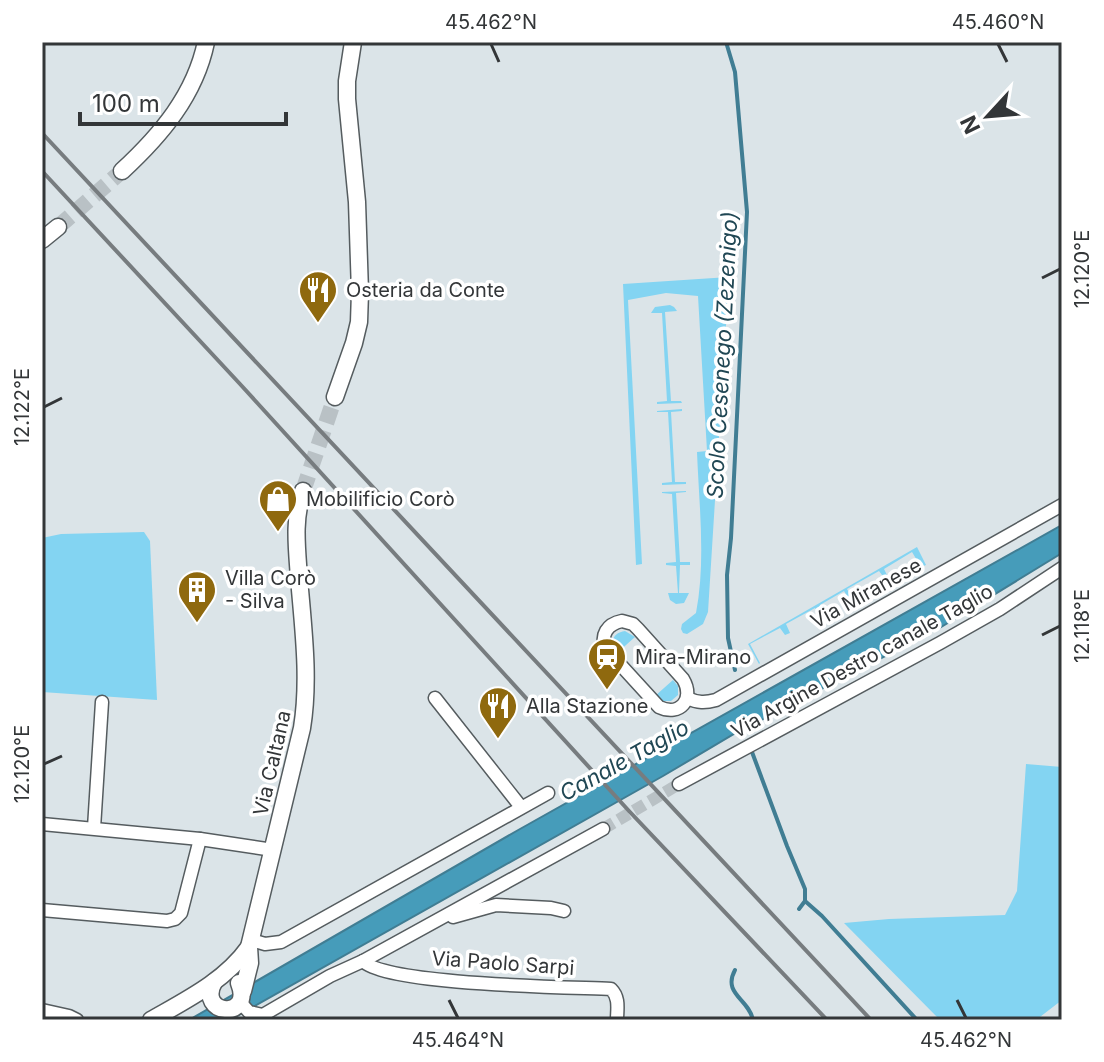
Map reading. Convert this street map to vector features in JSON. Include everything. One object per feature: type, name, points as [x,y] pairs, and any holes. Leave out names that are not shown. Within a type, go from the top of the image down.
[{"type":"main road","points":[[122,171],[152,142],[179,108],[192,84],[206,42]]},
{"type":"main road","points":[[335,397],[359,322],[357,202],[347,99],[353,42]]},
{"type":"main road","points":[[42,240],[58,227]]},
{"type":"main road","name":"Via Caltana","points":[[246,1017],[242,988],[250,963],[250,943],[305,710],[305,659],[295,521],[303,491]]},
{"type":"main road","name":"Via Caltana","points":[[217,979],[241,958],[250,943]]},
{"type":"main road","points":[[151,1020],[217,979],[228,976],[242,988],[229,1009],[181,1003]]},
{"type":"main road","points":[[215,1007],[210,994],[217,979]]},
{"type":"street","name":"Via Miranese","points":[[687,698],[706,703],[716,700],[1062,505]]},
{"type":"street","name":"Via Argine Destro canale Taglio","points":[[679,784],[940,643],[1000,609],[1062,568]]},
{"type":"street","name":"Via Miranese","points":[[628,622],[638,629],[683,679],[687,685],[687,698],[680,707],[670,711],[653,703],[606,649],[603,637],[610,625],[628,622]]},
{"type":"street","points":[[435,698],[521,807]]},
{"type":"street","points":[[94,828],[102,702]]},
{"type":"street","points":[[250,943],[281,942],[548,793]]},
{"type":"street","points":[[42,824],[200,839],[273,850]]},
{"type":"street","points":[[246,1017],[263,1015],[603,829]]},
{"type":"street","points":[[42,910],[167,921],[175,919],[181,913],[200,839]]},
{"type":"street","points":[[448,914],[453,917],[496,905],[564,911]]},
{"type":"street","name":"Via Paolo Sarpi","points":[[363,961],[380,970],[413,976],[611,989],[618,1000],[617,1020]]},
{"type":"street","points":[[42,1010],[77,1020]]},
{"type":"shaded area","points":[[729,277],[708,612],[703,624],[687,634],[681,629],[682,624],[696,613],[701,573],[697,452],[707,451],[698,296],[666,293],[628,300],[642,564],[636,565],[623,284]]},
{"type":"shaded area","points":[[670,305],[677,311],[665,312],[671,401],[682,403],[657,404],[667,401],[662,313],[651,313],[655,307]]},
{"type":"shaded area","points":[[682,409],[671,412],[675,482],[686,484],[662,485],[672,482],[668,412],[657,411]]},
{"type":"shaded area","points":[[686,491],[676,493],[680,562],[690,562],[690,565],[680,565],[679,593],[689,593],[684,603],[676,604],[670,600],[668,593],[678,593],[676,566],[666,565],[676,562],[672,494],[662,492]]},
{"type":"shaded area","points":[[1062,525],[1062,553],[938,629],[734,734],[230,1020],[189,1020],[520,829]]},
{"type":"shaded area","points":[[144,532],[150,541],[157,700],[42,692],[42,538],[61,534]]},
{"type":"shaded area","points":[[917,547],[926,565],[921,567],[912,552],[884,569],[888,577],[885,579],[879,571],[847,589],[852,598],[849,599],[844,591],[820,605],[824,614],[820,615],[815,608],[786,624],[790,633],[785,635],[780,628],[750,644],[759,664],[748,644]]},
{"type":"shaded area","points":[[625,631],[635,637],[617,653],[613,639]]},
{"type":"shaded area","points":[[673,680],[678,686],[678,695],[671,701],[662,701],[655,696]]},
{"type":"shaded area","points":[[1026,764],[1062,767],[1062,1000],[1036,1020],[940,1020],[844,923],[1005,915],[1017,891]]},
{"type":"waterway","name":"Scolo Cesenego (Zezenigo)","points":[[726,42],[735,72],[747,212],[727,575],[728,638],[735,670]]},
{"type":"waterway","name":"Scolo Cesenego (Zezenigo)","points":[[752,752],[805,889],[805,901],[799,909]]},
{"type":"waterway","points":[[805,901],[917,1020]]},
{"type":"waterway","name":"Scolo Cesenego (Zezenigo)","points":[[735,970],[732,978],[734,991],[753,1020]]},
{"type":"tunnel","points":[[58,227],[122,171]]},
{"type":"tunnel","points":[[303,491],[335,397]]},
{"type":"tunnel","points":[[603,829],[679,784]]},
{"type":"railway","points":[[42,133],[871,1020]]},
{"type":"railway","points":[[42,171],[629,811],[827,1020]]},
{"type":"place","name":"Osteria da Conte","points":[[318,324]]},
{"type":"place","name":"Mobilificio Corò","points":[[278,533]]},
{"type":"place","name":"Villa Corò - Silva","points":[[197,624]]},
{"type":"place","name":"Mira-Mirano","points":[[607,691]]},
{"type":"place","name":"Alla Stazione","points":[[498,740]]},
{"type":"water label","name":"Canale Taglio","points":[[624,760]]}]
